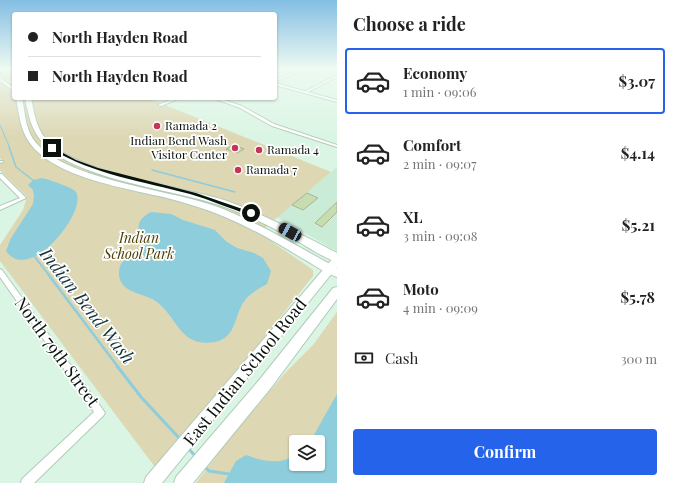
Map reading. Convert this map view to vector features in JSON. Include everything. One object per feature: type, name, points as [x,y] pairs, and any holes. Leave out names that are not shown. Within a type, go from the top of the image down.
[{"type":"main road","points":[[305,92],[337,101]]},
{"type":"main road","points":[[19,100],[26,133],[35,145],[51,157],[80,173],[193,202],[216,210],[265,232],[333,271]]},
{"type":"main road","points":[[28,100],[34,125],[39,136],[52,148],[69,158],[106,172],[226,203],[273,223],[337,259]]},
{"type":"main road","name":"East Indian School Road","points":[[152,483],[209,416],[309,293],[318,283],[333,271],[337,259]]},
{"type":"main road","name":"East Indian School Road","points":[[185,479],[265,384],[336,292]]},
{"type":"street","points":[[160,105],[173,100]]},
{"type":"street","points":[[221,100],[241,107],[273,125],[337,146]]},
{"type":"street","points":[[0,175],[23,198],[0,208]]},
{"type":"street","name":"North 79th Street","points":[[0,272],[100,413],[26,483]]},
{"type":"shaded area","points":[[337,167],[337,251],[277,217]]},
{"type":"green space","name":"Indian School Park","points":[[0,92],[12,92],[12,100],[153,100],[331,172],[259,233],[313,270],[313,276],[246,360],[155,467],[0,261],[0,245],[23,210],[27,197],[0,170],[0,163],[3,162],[0,158]]},
{"type":"green space","points":[[337,312],[337,483],[196,483],[229,439],[285,373],[313,345]]},
{"type":"water","points":[[42,178],[66,186],[76,192],[77,201],[73,214],[65,228],[54,241],[41,252],[28,259],[16,259],[6,251],[11,238],[33,204],[33,190],[28,185],[33,180]]},
{"type":"water","points":[[151,212],[171,214],[183,220],[215,230],[227,242],[237,248],[254,253],[263,258],[271,271],[267,284],[247,297],[241,306],[231,331],[222,340],[203,343],[194,341],[181,330],[157,302],[127,289],[123,285],[120,279],[120,266],[126,258],[147,243],[146,238],[139,232],[139,225],[143,218]]},
{"type":"water","points":[[337,394],[337,483],[224,483],[236,461],[246,455],[271,461],[289,458],[289,471],[325,471],[325,435],[314,435]]},
{"type":"building","name":"Indian Bend Wash Visitor Center","points":[[234,145],[244,149],[237,153],[226,149]]},
{"type":"building","points":[[307,193],[318,198],[303,210],[292,205]]},
{"type":"building","points":[[337,202],[337,212],[322,227],[315,223]]},
{"type":"waterway","name":"Indian Bend Wash","points":[[0,125],[10,148]]},
{"type":"waterway","name":"Indian Bend Wash","points":[[9,147],[16,167],[34,181]]},
{"type":"waterway","points":[[152,170],[235,192]]},
{"type":"waterway","name":"Indian Bend Wash","points":[[34,256],[49,275]]},
{"type":"waterway","name":"Indian Bend Wash","points":[[48,274],[118,367]]},
{"type":"waterway","name":"Indian Bend Wash","points":[[117,366],[141,397],[180,439]]},
{"type":"waterway","name":"Indian Bend Wash","points":[[188,448],[196,457]]},
{"type":"waterway","name":"Indian Bend Wash","points":[[204,466],[209,471],[229,474],[230,476]]},
{"type":"place","name":"Ramada 2","points":[[157,126]]},
{"type":"place","name":"Indian Bend Wash Visitor Center","points":[[235,148]]},
{"type":"place","name":"Ramada 4","points":[[259,150]]},
{"type":"place","name":"Ramada 7","points":[[238,170]]},
{"type":"route","points":[[52,148],[74,161],[96,169],[118,176],[226,203],[251,213]]}]
